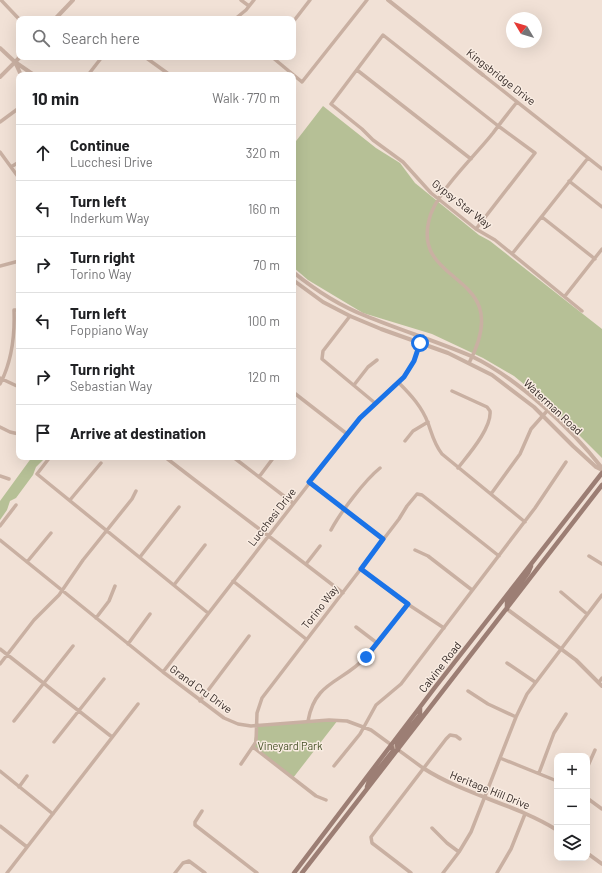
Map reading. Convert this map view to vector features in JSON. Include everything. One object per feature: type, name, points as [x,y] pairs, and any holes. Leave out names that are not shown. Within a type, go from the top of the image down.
[{"type":"main road","name":"Calvine Road","points":[[294,873],[420,706],[602,473]]},
{"type":"main road","name":"Calvine Road","points":[[302,873],[602,485]]},
{"type":"main road","points":[[507,609],[506,602],[528,573],[533,562]]},
{"type":"main road","points":[[398,750],[397,744],[420,715],[420,706]]},
{"type":"main road","points":[[366,791],[369,781],[392,752],[391,745]]},
{"type":"street","points":[[1,0],[16,16]]},
{"type":"street","points":[[58,16],[73,0]]},
{"type":"street","points":[[241,0],[249,6]]},
{"type":"street","points":[[238,16],[254,0]]},
{"type":"street","points":[[296,18],[309,2],[303,0]]},
{"type":"street","points":[[296,77],[302,82],[367,0]]},
{"type":"street","name":"Kingsbridge Drive","points":[[388,0],[602,168]]},
{"type":"street","points":[[471,159],[357,70],[383,35],[497,125],[536,153],[476,229]]},
{"type":"street","points":[[0,48],[15,62],[30,72]]},
{"type":"street","points":[[90,72],[100,60]]},
{"type":"street","points":[[149,60],[166,72]]},
{"type":"street","points":[[276,60],[290,72]]},
{"type":"street","points":[[15,62],[20,72]]},
{"type":"street","points":[[0,77],[15,62]]},
{"type":"street","name":"Gypsy Star Way","points":[[357,70],[331,104],[373,140],[404,162],[426,188],[438,199],[476,229],[495,240],[582,311]]},
{"type":"street","points":[[469,363],[482,332],[482,319],[479,306],[468,288],[440,266],[429,245],[428,221],[438,199],[517,102]]},
{"type":"street","points":[[0,122],[16,110]]},
{"type":"street","points":[[0,152],[16,174]]},
{"type":"street","points":[[512,254],[588,158]]},
{"type":"street","points":[[11,167],[16,164]]},
{"type":"street","points":[[570,181],[602,207]]},
{"type":"street","points":[[542,217],[594,259]]},
{"type":"street","points":[[565,296],[602,249]]},
{"type":"street","points":[[0,265],[16,262]]},
{"type":"street","name":"Waterman Road","points":[[296,274],[333,299],[364,316],[423,336],[472,357],[504,376],[531,396],[547,411],[602,469]]},
{"type":"street","name":"Waterman Road","points":[[296,282],[323,302],[350,316],[448,353],[469,363],[508,386],[543,415],[584,457],[596,467],[602,469]]},
{"type":"street","points":[[0,384],[13,346],[14,310],[16,310]]},
{"type":"street","points":[[350,316],[323,351],[321,356],[323,361],[375,403]]},
{"type":"street","name":"Lucchesi Drive","points":[[163,672],[360,418],[399,383],[414,361],[423,336]]},
{"type":"street","points":[[354,385],[368,367],[377,360]]},
{"type":"street","points":[[1,379],[16,385]]},
{"type":"street","points":[[399,383],[415,399],[428,422],[438,450],[525,522]]},
{"type":"street","points":[[452,391],[486,407],[490,411],[491,415],[484,432],[458,468]]},
{"type":"street","points":[[296,394],[347,434]]},
{"type":"street","points":[[490,494],[520,454],[531,430],[547,411]]},
{"type":"street","points":[[405,442],[413,431],[428,422]]},
{"type":"street","points":[[0,427],[16,433]]},
{"type":"street","points":[[48,460],[37,474],[208,613]]},
{"type":"street","points":[[169,460],[342,593]]},
{"type":"street","points":[[237,460],[293,503]]},
{"type":"street","points":[[259,477],[272,460]]},
{"type":"street","points":[[70,500],[101,462]]},
{"type":"street","points":[[334,766],[364,727],[376,705],[397,688],[525,522],[559,475],[566,462]]},
{"type":"street","points":[[331,530],[374,473],[380,468]]},
{"type":"street","points":[[0,476],[9,479]]},
{"type":"street","points":[[309,482],[383,539]]},
{"type":"street","points":[[0,664],[34,620],[62,591],[79,565],[136,492]]},
{"type":"street","name":"Torino Way","points":[[241,764],[253,747],[257,736],[257,713],[262,698],[417,494],[422,494],[441,511],[499,556]]},
{"type":"street","points":[[0,526],[16,505]]},
{"type":"street","points":[[140,557],[179,507]]},
{"type":"street","points":[[27,562],[51,533]]},
{"type":"street","name":"Grand Cru Drive","points":[[0,540],[219,716],[244,725],[338,720],[364,727],[398,750]]},
{"type":"street","points":[[174,585],[205,545]]},
{"type":"street","points":[[306,564],[320,546]]},
{"type":"street","points":[[415,550],[428,556],[472,590]]},
{"type":"street","points":[[589,556],[602,564]]},
{"type":"street","points":[[361,569],[408,604],[444,628]]},
{"type":"street","points":[[233,581],[306,639]]},
{"type":"street","points":[[96,618],[109,601],[115,586]]},
{"type":"street","points":[[561,592],[587,614]]},
{"type":"street","points":[[443,873],[459,852],[471,832],[516,717],[535,682],[602,595]]},
{"type":"street","points":[[308,721],[312,703],[318,694],[362,661],[408,604]]},
{"type":"street","points":[[507,609],[561,648],[600,680],[602,686]]},
{"type":"street","points":[[128,644],[150,614]]},
{"type":"street","points":[[356,627],[377,643]]},
{"type":"street","points":[[200,700],[249,636]]},
{"type":"street","points":[[14,721],[73,646]]},
{"type":"street","points":[[0,649],[112,737]]},
{"type":"street","points":[[507,663],[535,682]]},
{"type":"street","points":[[54,742],[104,679]]},
{"type":"street","points":[[468,691],[488,704],[516,717]]},
{"type":"street","points":[[7,873],[138,704]]},
{"type":"street","points":[[539,772],[554,733],[566,714]]},
{"type":"street","points":[[411,873],[370,840],[423,768],[450,735],[456,736],[460,739]]},
{"type":"street","points":[[253,747],[316,796],[326,800]]},
{"type":"street","name":"Heritage Hill Drive","points":[[398,750],[423,768],[448,783],[525,814],[554,828]]},
{"type":"street","points":[[590,761],[595,750]]},
{"type":"street","points":[[500,758],[539,772],[554,780]]},
{"type":"street","points":[[0,772],[53,814]]},
{"type":"street","points":[[19,787],[27,776]]},
{"type":"street","points":[[590,800],[602,809]]},
{"type":"street","points":[[202,811],[195,822],[195,825],[257,873]]},
{"type":"street","points":[[497,873],[511,849],[525,814]]},
{"type":"street","points":[[0,826],[27,847]]},
{"type":"street","points":[[432,828],[447,843],[459,852]]},
{"type":"street","points":[[590,855],[602,864]]},
{"type":"street","points":[[175,873],[187,861],[191,862],[205,873]]},
{"type":"green space","points":[[323,106],[376,148],[400,163],[415,183],[479,235],[490,241],[602,329],[602,458],[548,404],[514,376],[483,358],[432,334],[363,313],[308,280],[296,270],[296,141]]},
{"type":"green space","points":[[30,460],[43,460],[36,467],[33,475],[16,498],[10,501],[7,510],[0,520],[0,501]]},
{"type":"green space","name":"Vineyard Park","points":[[338,720],[293,778],[253,747],[257,725]]},
{"type":"route","points":[[366,657],[408,604],[361,569],[383,539],[309,482],[366,410],[395,387],[404,377],[414,361],[420,343]]}]
